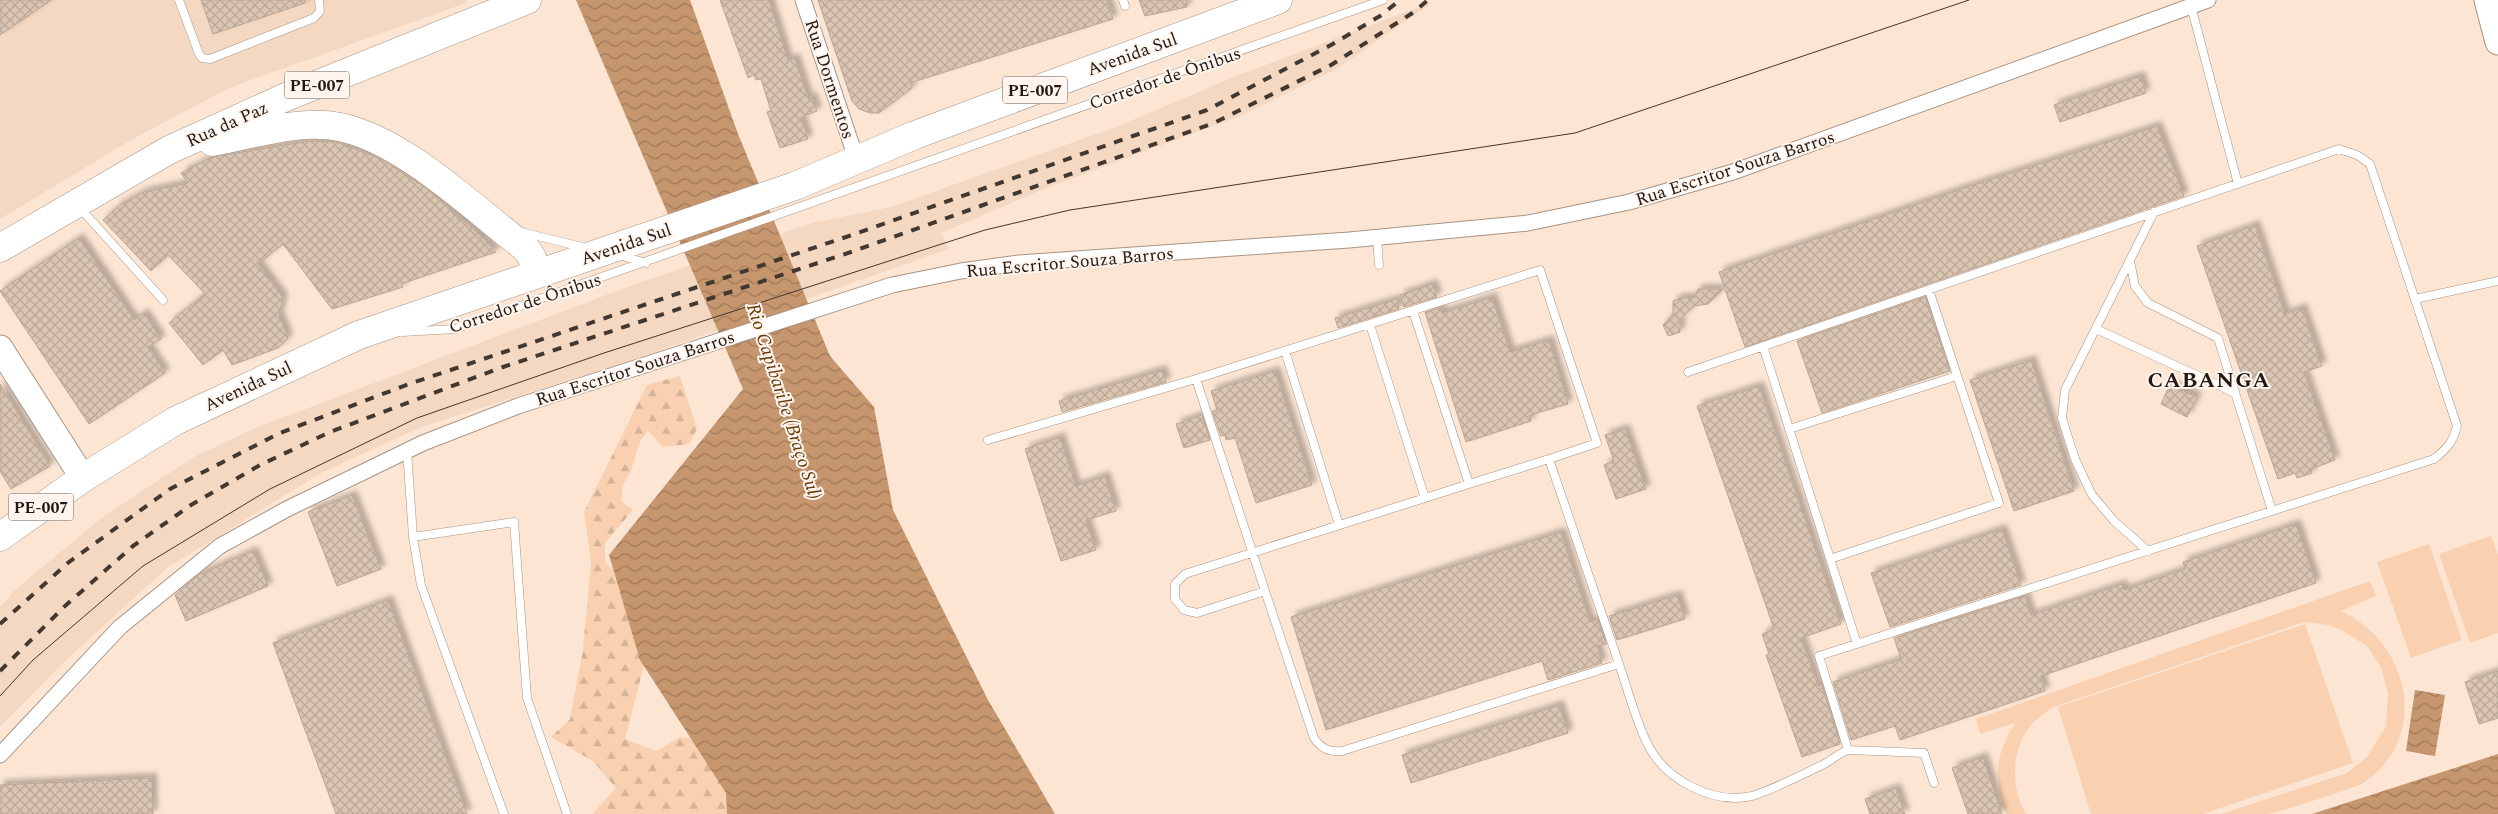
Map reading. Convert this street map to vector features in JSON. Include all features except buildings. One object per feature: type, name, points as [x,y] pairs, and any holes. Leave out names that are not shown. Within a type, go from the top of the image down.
[{"type":"highway","name":"Rua da Paz","points":[[0,248],[169,150],[286,97],[527,0]]},
{"type":"highway","name":"Avenida Sul","points":[[0,536],[83,478],[174,421],[359,334],[605,252],[646,254],[799,195],[856,158],[1276,0]]},
{"type":"highway","points":[[169,150],[292,127],[339,127],[364,135],[406,156],[495,222],[532,256],[535,266],[531,276]]},
{"type":"main road","points":[[2487,0],[2498,42]]},
{"type":"main road","points":[[0,348],[83,478]]},
{"type":"street","name":"Rua Dormentos","points":[[803,0],[856,158]]},
{"type":"street","name":"Rua Escritor Souza Barros","points":[[0,755],[120,627],[220,546],[287,509],[408,450],[518,406],[892,285],[960,271],[1019,263],[1377,238],[1528,223],[1629,202],[1732,172],[2208,0]]},
{"type":"lane","points":[[179,0],[199,54],[202,58],[210,59],[314,18],[320,11],[319,0]]},
{"type":"lane","name":"Corredor de Ônibus","points":[[799,195],[1383,0]]},
{"type":"lane","points":[[2191,6],[2238,184]]},
{"type":"lane","points":[[1688,372],[2339,149],[2357,155],[2370,164],[2457,426],[2454,440],[2434,459],[1819,656],[1848,750]]},
{"type":"lane","points":[[75,203],[162,300]]},
{"type":"lane","points":[[2148,551],[2114,521],[2092,495],[2074,459],[2062,418],[2065,390],[2154,212]]},
{"type":"lane","points":[[495,222],[543,238],[605,252]]},
{"type":"lane","points":[[1377,238],[1379,264]]},
{"type":"lane","name":"Corredor de Ônibus","points":[[359,334],[455,329],[646,254]]},
{"type":"lane","points":[[2130,261],[2135,286],[2148,303],[2218,338],[2272,511]]},
{"type":"lane","points":[[988,440],[1196,378],[1540,270],[1597,443],[1184,574],[1175,584],[1175,599],[1184,610],[1197,613],[1265,591]]},
{"type":"lane","points":[[2415,299],[2498,281]]},
{"type":"lane","points":[[1830,559],[1999,503],[1929,290]]},
{"type":"lane","points":[[1414,310],[1469,484]]},
{"type":"lane","points":[[1370,324],[1425,498]]},
{"type":"lane","points":[[2096,329],[2235,393]]},
{"type":"lane","points":[[1763,346],[1857,644]]},
{"type":"lane","points":[[1285,350],[1339,525]]},
{"type":"lane","points":[[1789,429],[1957,376]]},
{"type":"lane","points":[[1196,378],[1314,738],[1320,747],[1329,752],[1342,751],[1619,664]]},
{"type":"lane","points":[[408,450],[413,537],[421,585],[504,814]]},
{"type":"lane","points":[[1549,459],[1647,744],[1663,766],[1693,788],[1719,798],[1752,796],[1824,764],[1837,754],[1848,750],[1924,753],[1934,783]]},
{"type":"lane","points":[[413,537],[514,522],[527,698],[567,814]]},
{"type":"shaded area","points":[[0,0],[467,0],[466,3],[229,88],[129,141],[0,219]]},
{"type":"shaded area","points":[[1435,1],[1335,70],[1240,116],[1041,190],[941,233],[949,249],[629,361],[421,427],[321,473],[167,568],[63,663],[0,727],[0,607],[15,590],[104,516],[194,457],[253,429],[630,286],[812,223],[891,207],[1116,127],[1236,76]]},
{"type":"green space","points":[[680,376],[697,429],[689,444],[663,447],[648,431],[640,441],[630,474],[623,484],[621,501],[633,510],[605,543],[605,562],[613,570],[622,600],[654,656],[644,665],[625,739],[656,751],[680,737],[691,739],[734,770],[727,814],[592,814],[616,788],[593,761],[551,737],[570,719],[583,650],[591,562],[584,512],[647,385]]},
{"type":"green space","points":[[2491,536],[2498,555],[2498,633],[2470,643],[2439,554]]},
{"type":"green space","points":[[2429,544],[2462,640],[2411,658],[2377,562]]},
{"type":"green space","points":[[2370,581],[2376,596],[2341,611],[2364,625],[2383,644],[2396,666],[2403,691],[2404,715],[2399,740],[2386,762],[2365,782],[2274,813],[2221,814],[2347,773],[2367,757],[2386,726],[2388,694],[2381,667],[2368,647],[2347,633],[2329,625],[2304,622],[2050,709],[2030,726],[2018,749],[2015,771],[2016,783],[2021,804],[2026,814],[2006,814],[1999,790],[1998,767],[2003,746],[2015,723],[1980,734],[1976,719]]},
{"type":"green space","points":[[2305,624],[2353,763],[2203,814],[2091,814],[2058,707]]},
{"type":"water","name":"Rio Capibaribe (Braço Sul)","points":[[576,0],[690,0],[738,134],[830,356],[874,407],[893,510],[988,700],[1055,814],[727,814],[726,793],[640,660],[609,555],[743,389]]},
{"type":"water","points":[[2415,690],[2445,695],[2435,756],[2406,751]]},
{"type":"water","points":[[2498,754],[2498,814],[2312,814]]},
{"type":"tram line","points":[[0,696],[33,660],[143,566],[270,489],[417,418],[604,353],[985,230],[1070,210],[1575,133],[1969,0]]},
{"type":"railway","points":[[0,624],[69,562],[170,489],[280,433],[409,384],[846,237],[1207,110],[1331,45],[1380,16],[1400,0]]},
{"type":"railway","points":[[0,671],[65,606],[133,546],[191,505],[260,465],[330,432],[500,368],[851,252],[1214,123],[1331,65],[1414,12],[1428,0]]},
{"type":"district","name":"CABANGA","points":[[2209,379]]}]
